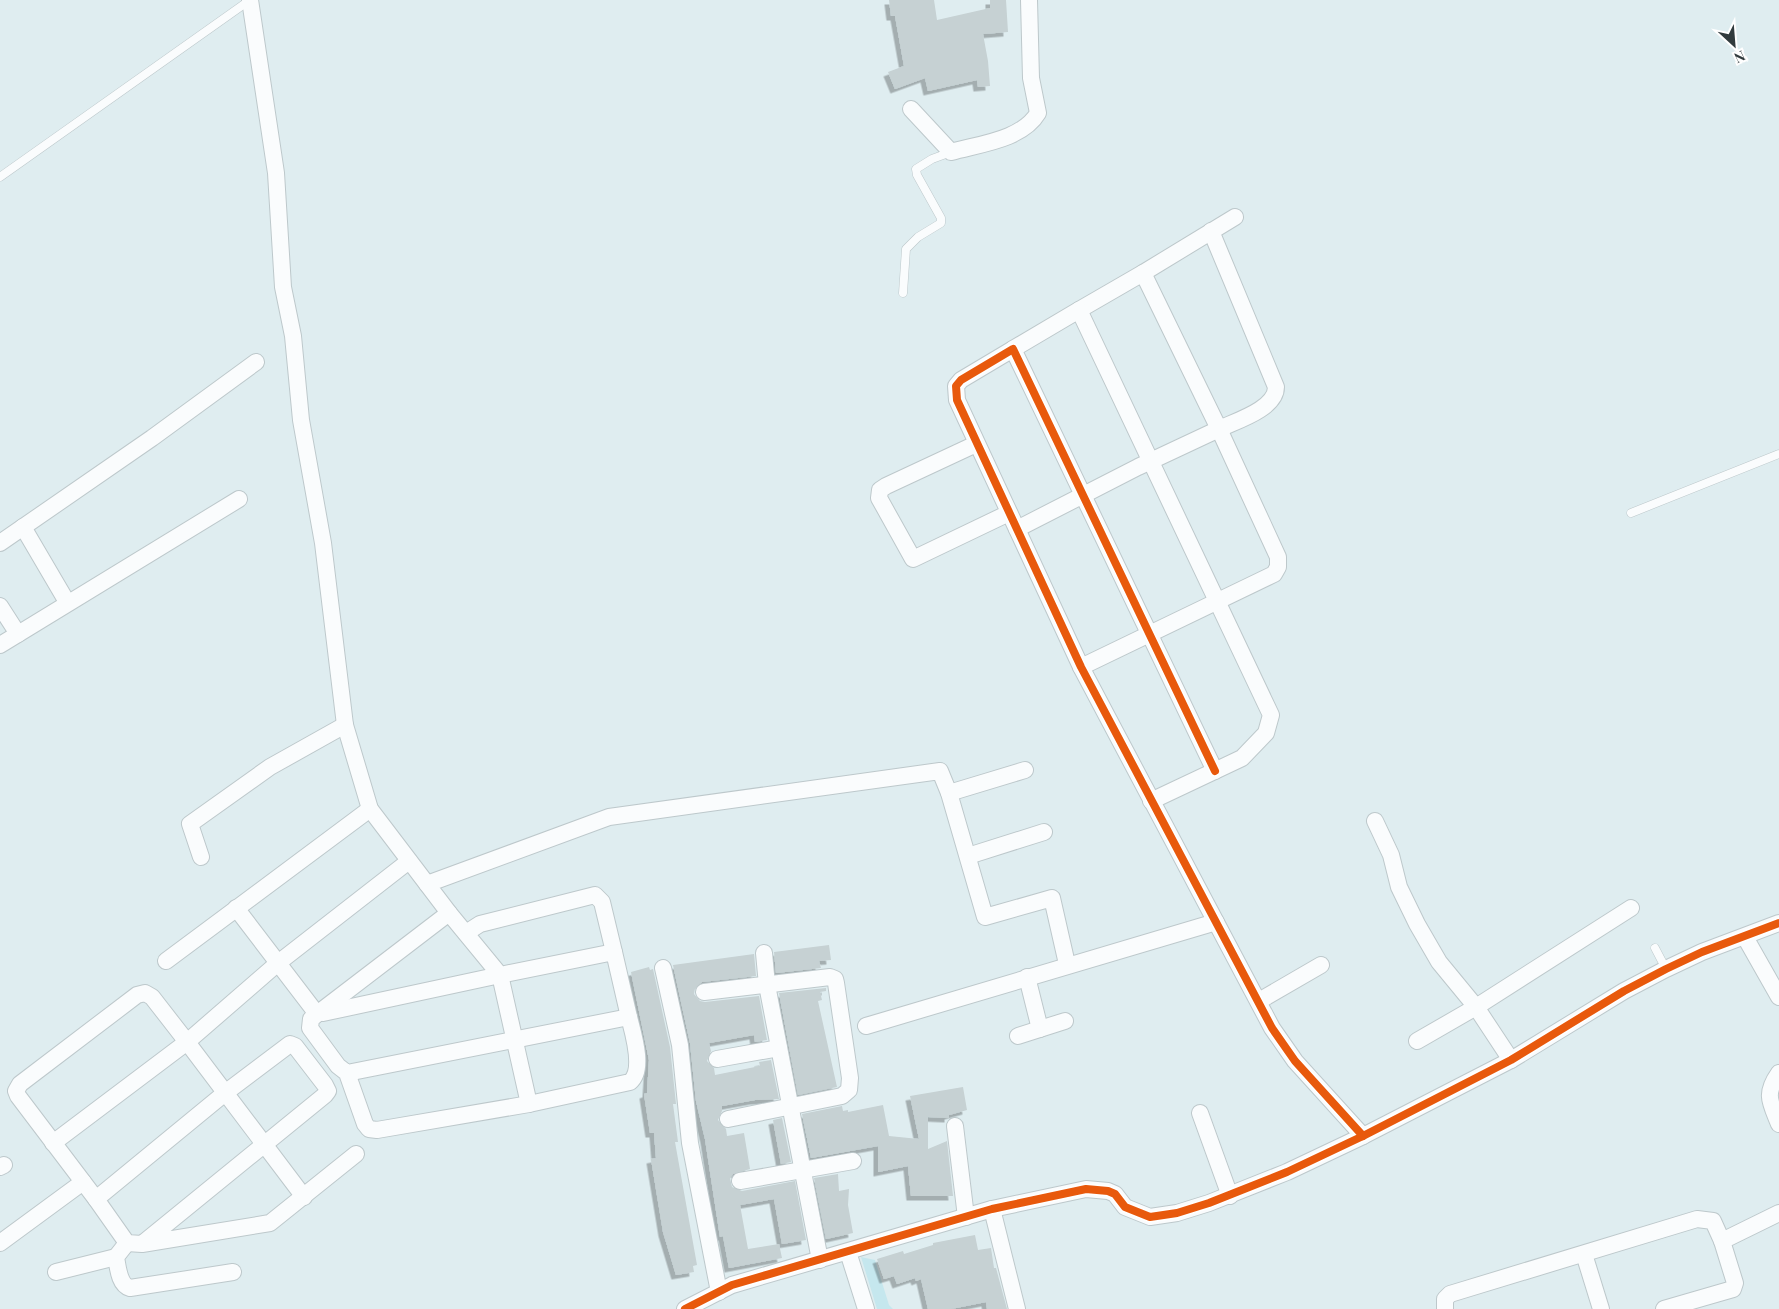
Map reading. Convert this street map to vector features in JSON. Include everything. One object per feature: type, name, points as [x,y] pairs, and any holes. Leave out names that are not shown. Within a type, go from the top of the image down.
[{"type":"street","points":[[250,0],[276,173],[283,287],[293,336],[301,420],[323,543],[345,725],[370,809],[449,914],[500,975],[528,1104]]},
{"type":"street","points":[[911,108],[951,152],[1011,135],[1034,121],[1038,113],[1031,78],[1029,0]]},
{"type":"street","points":[[1236,216],[961,380],[956,386],[956,400],[1081,667],[1259,1000],[1272,1028],[1295,1061],[1363,1136]]},
{"type":"street","points":[[1017,529],[1082,494],[1268,405],[1276,393],[1276,387],[1211,231]]},
{"type":"street","points":[[1081,667],[1274,574],[1278,567],[1278,557],[1219,429],[1143,273]]},
{"type":"street","points":[[1080,310],[1271,715],[1266,733],[1256,746],[1242,758],[1151,801]]},
{"type":"street","points":[[1013,349],[1215,770]]},
{"type":"street","points":[[0,543],[152,438],[256,362]]},
{"type":"street","points":[[976,444],[886,486],[880,490],[879,498],[913,558],[1009,513]]},
{"type":"street","points":[[0,645],[238,498]]},
{"type":"street","points":[[23,527],[67,602]]},
{"type":"street","points":[[0,606],[18,634]]},
{"type":"street","points":[[202,857],[190,824],[270,767],[345,725]]},
{"type":"street","points":[[949,792],[1025,770]]},
{"type":"street","points":[[427,884],[609,818],[940,771],[949,792],[985,917],[1052,898],[1067,964]]},
{"type":"street","points":[[166,961],[370,809]]},
{"type":"street","points":[[1375,821],[1392,854],[1399,887],[1417,924],[1439,962],[1476,1007],[1511,1060]]},
{"type":"street","points":[[968,856],[1044,832]]},
{"type":"street","points":[[54,1143],[187,1042],[278,963],[409,861]]},
{"type":"street","points":[[449,914],[311,1019],[310,1028],[338,1066],[347,1073],[365,1124],[369,1129],[377,1130],[528,1104],[630,1082],[634,1078],[637,1072],[636,1046],[602,902],[595,895],[480,924],[466,933]]},
{"type":"street","points":[[236,908],[317,1014]]},
{"type":"street","points":[[1418,1041],[1476,1007],[1631,908]]},
{"type":"street","points":[[866,1026],[1067,964],[1216,922]]},
{"type":"street","points":[[685,1309],[732,1285],[992,1209],[1086,1189],[1100,1189],[1115,1194],[1125,1207],[1150,1217],[1176,1213],[1230,1196],[1287,1172],[1363,1136],[1511,1060],[1624,991],[1666,969],[1779,923]]},
{"type":"street","points":[[1745,937],[1779,997]]},
{"type":"street","points":[[317,1014],[614,952]]},
{"type":"street","points":[[764,952],[767,985],[820,1260]]},
{"type":"street","points":[[1259,1000],[1321,964]]},
{"type":"street","points":[[663,968],[680,1045],[690,1144],[719,1292]]},
{"type":"street","points":[[704,992],[830,977],[836,983],[850,1078],[849,1090],[842,1096],[728,1119]]},
{"type":"street","points":[[1027,977],[1040,1029]]},
{"type":"street","points":[[134,1244],[96,1199],[16,1091],[20,1084],[137,995],[145,993],[152,997],[304,1196]]},
{"type":"street","points":[[347,1073],[629,1017]]},
{"type":"street","points":[[1018,1036],[1066,1021]]},
{"type":"street","points":[[56,1272],[116,1258],[265,1145],[325,1095],[328,1090],[295,1046],[290,1044],[225,1093],[96,1199]]},
{"type":"street","points":[[718,1059],[779,1048]]},
{"type":"street","points":[[1779,1073],[1769,1090],[1769,1101],[1779,1124]]},
{"type":"street","points":[[1200,1113],[1230,1196]]},
{"type":"street","points":[[955,1126],[966,1217]]},
{"type":"street","points":[[134,1244],[270,1223],[356,1154]]},
{"type":"street","points":[[740,1181],[853,1161]]},
{"type":"street","points":[[0,1243],[83,1182]]},
{"type":"street","points":[[992,1209],[1017,1309]]},
{"type":"street","points":[[1722,1240],[1779,1213]]},
{"type":"street","points":[[1445,1309],[1445,1299],[1450,1294],[1697,1219],[1713,1221],[1722,1240],[1735,1287],[1733,1290],[1664,1309]]},
{"type":"street","points":[[848,1252],[866,1309]]},
{"type":"street","points":[[1584,1254],[1601,1309]]},
{"type":"street","points":[[116,1258],[122,1282],[125,1287],[130,1288],[233,1272]]},
{"type":"lane","points":[[0,177],[250,0]]},
{"type":"lane","points":[[903,293],[906,249],[918,237],[941,223],[941,218],[916,169],[920,165],[951,152]]},
{"type":"lane","points":[[1631,513],[1779,454]]},
{"type":"lane","points":[[1655,948],[1666,969]]},
{"type":"shaded area","points":[[861,1257],[875,1260],[889,1305],[893,1309],[877,1309]]},
{"type":"building","points":[[889,0],[934,0],[937,20],[990,8],[990,0],[1006,0],[1008,32],[983,34],[990,86],[978,87],[977,80],[928,91],[925,78],[895,89],[888,72],[904,66],[895,16],[891,16]]},
{"type":"building","points":[[829,945],[831,960],[819,961],[821,968],[776,973],[774,952]]},
{"type":"building","points":[[754,954],[756,976],[702,982],[695,988],[694,994],[700,1001],[705,1002],[759,996],[767,1040],[755,1042],[754,1035],[709,1043],[711,1051],[707,1061],[714,1068],[715,1075],[760,1066],[759,1062],[771,1060],[779,1099],[755,1100],[722,1106],[718,1120],[726,1129],[727,1136],[744,1133],[750,1169],[733,1174],[730,1178],[732,1187],[742,1191],[795,1181],[806,1240],[782,1244],[774,1199],[740,1205],[748,1249],[779,1244],[782,1258],[729,1268],[723,1236],[720,1237],[705,1139],[696,1101],[690,1043],[673,965]]},
{"type":"building","points":[[649,967],[650,970],[653,969],[670,1047],[676,1104],[673,1104],[678,1142],[675,1142],[697,1265],[693,1266],[694,1272],[676,1275],[663,1232],[651,1159],[656,1158],[654,1133],[650,1133],[644,1094],[647,1093],[649,1060],[631,972]]},
{"type":"building","points":[[826,988],[826,991],[820,992],[822,1000],[818,1001],[837,1087],[798,1095],[779,993]]},
{"type":"building","points":[[963,1087],[967,1110],[949,1115],[949,1118],[928,1117],[928,1149],[947,1141],[953,1196],[911,1196],[908,1166],[878,1172],[878,1146],[811,1158],[802,1114],[842,1106],[843,1111],[848,1110],[848,1112],[883,1105],[889,1136],[919,1139],[910,1096]]},
{"type":"building","points":[[782,1118],[791,1162],[781,1164],[773,1120]]},
{"type":"building","points":[[838,1174],[839,1191],[849,1189],[848,1205],[853,1233],[826,1239],[814,1178]]},
{"type":"building","points":[[975,1235],[978,1250],[991,1248],[994,1268],[996,1268],[1007,1309],[987,1309],[986,1302],[951,1309],[928,1309],[921,1279],[916,1281],[915,1278],[897,1284],[894,1276],[884,1279],[877,1259],[903,1251],[904,1254],[933,1245],[933,1243]]},
{"type":"cycle path","points":[[1215,771],[1013,349],[961,380],[956,386],[957,400],[1081,667],[1272,1028],[1295,1061],[1363,1136]]},
{"type":"cycle path","points":[[685,1309],[732,1285],[992,1209],[1086,1189],[1108,1191],[1115,1194],[1125,1207],[1150,1217],[1177,1213],[1209,1203],[1287,1172],[1363,1136],[1511,1060],[1624,991],[1666,969],[1702,952],[1779,923]]}]
